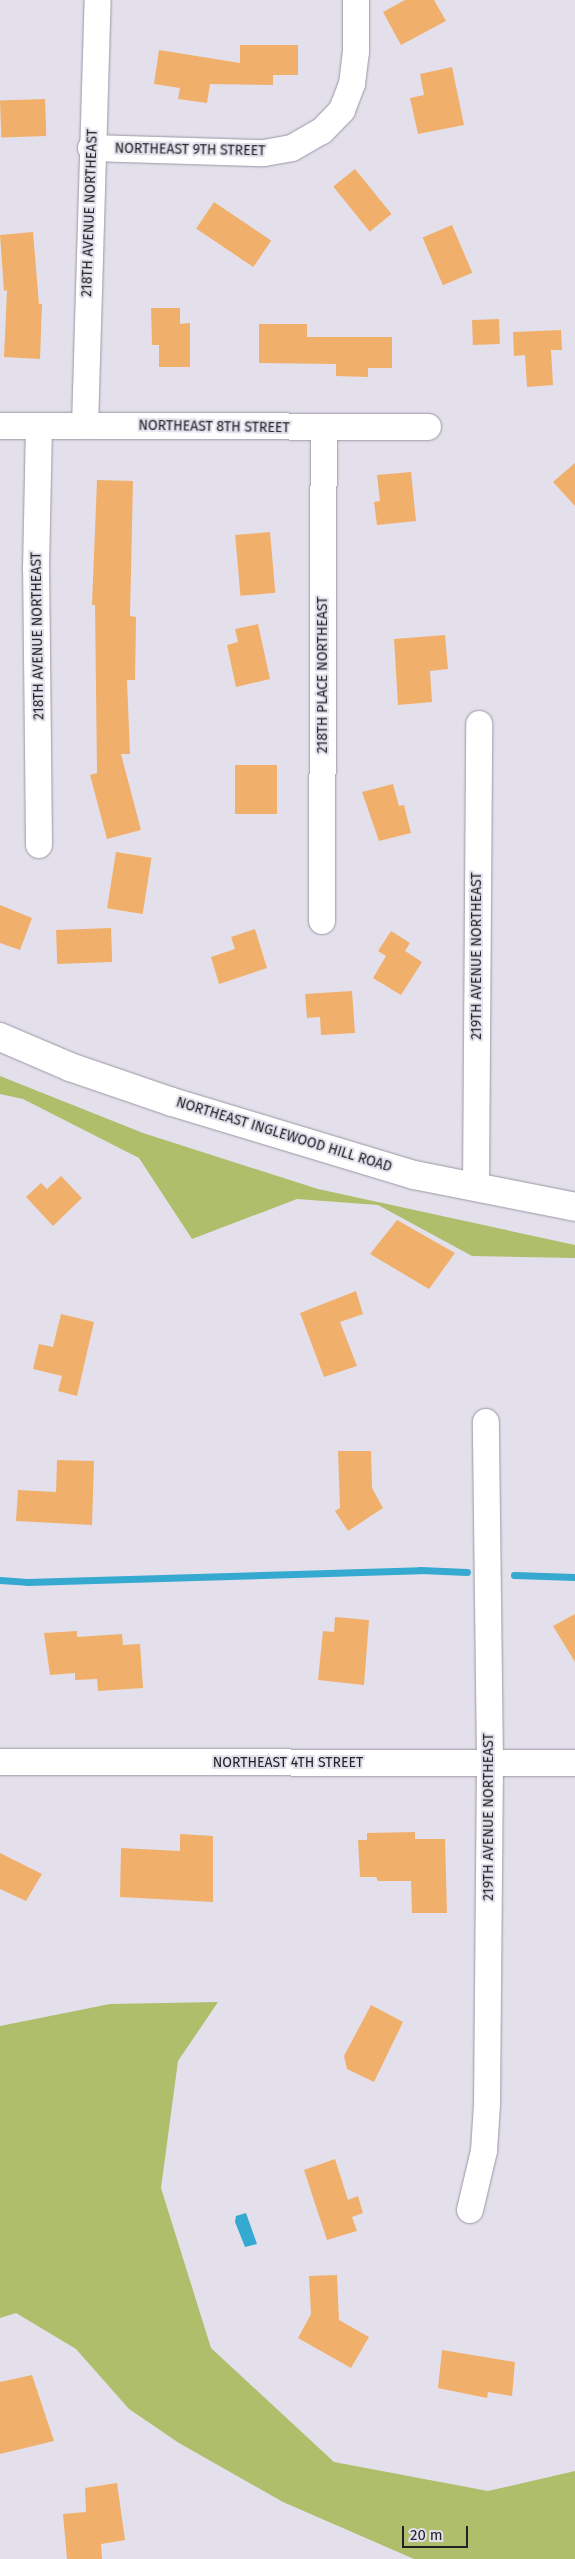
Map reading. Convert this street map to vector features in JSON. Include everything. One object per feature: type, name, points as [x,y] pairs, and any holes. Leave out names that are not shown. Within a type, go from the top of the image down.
[{"type":"street","name":"218TH AVENUE NORTHEAST","points":[[85,426],[98,0]]},
{"type":"street","name":"NORTHEAST 9TH STREET","points":[[92,148],[264,153],[292,148],[315,135],[342,110],[352,84],[356,52],[356,0]]},
{"type":"street","name":"NORTHEAST 8TH STREET","points":[[0,426],[428,427]]},
{"type":"street","name":"218TH AVENUE NORTHEAST","points":[[39,426],[36,569],[39,845]]},
{"type":"street","name":"218TH PLACE NORTHEAST","points":[[322,921],[324,428]]},
{"type":"street","name":"219TH AVENUE NORTHEAST","points":[[476,1188],[479,724]]},
{"type":"street","name":"NORTHEAST INGLEWOOD HILL ROAD","points":[[0,1037],[70,1067],[172,1102],[414,1175],[575,1207]]},
{"type":"street","name":"219TH AVENUE NORTHEAST","points":[[470,2210],[484,2151],[487,2104],[490,1764],[486,1422]]},
{"type":"street","name":"NORTHEAST 4TH STREET","points":[[0,1762],[575,1763]]},
{"type":"green space","points":[[0,1076],[143,1133],[318,1189],[575,1245],[575,1258],[472,1256],[378,1205],[297,1199],[192,1239],[139,1158],[23,1099],[0,1094]]},
{"type":"green space","points":[[218,2002],[178,2061],[161,2188],[211,2348],[334,2462],[488,2491],[575,2471],[575,2559],[414,2559],[283,2502],[179,2443],[129,2409],[76,2349],[16,2313],[0,2318],[0,2026],[110,2004]]},
{"type":"water","points":[[246,2213],[257,2244],[245,2247],[235,2222],[236,2216]]},
{"type":"building","points":[[405,0],[434,0],[446,21],[401,45],[383,12]]},
{"type":"building","points":[[240,45],[298,45],[298,75],[273,75],[273,85],[210,84],[207,103],[178,99],[180,88],[154,84],[159,50],[240,63]]},
{"type":"building","points":[[452,67],[464,125],[418,134],[410,98],[424,95],[420,74]]},
{"type":"building","points":[[45,99],[46,136],[1,138],[0,101]]},
{"type":"building","points":[[355,169],[392,214],[370,232],[333,187]]},
{"type":"building","points":[[214,202],[271,241],[253,267],[196,229]]},
{"type":"building","points":[[452,225],[472,273],[443,285],[423,238]]},
{"type":"building","points":[[33,232],[39,304],[42,304],[40,359],[4,357],[7,290],[4,291],[0,235]]},
{"type":"building","points":[[151,308],[180,308],[180,324],[190,323],[190,367],[159,367],[159,345],[152,345]]},
{"type":"building","points":[[499,319],[500,344],[473,345],[472,320]]},
{"type":"building","points":[[259,324],[307,324],[307,337],[392,337],[392,368],[368,368],[368,377],[336,376],[336,364],[259,363]]},
{"type":"building","points":[[561,330],[562,350],[551,350],[553,385],[527,387],[525,355],[514,356],[513,332]]},
{"type":"building","points":[[575,463],[575,506],[553,482]]},
{"type":"building","points":[[411,472],[416,521],[377,525],[374,502],[380,501],[377,475]]},
{"type":"building","points":[[97,480],[133,481],[130,616],[136,617],[135,680],[127,680],[130,754],[121,754],[141,830],[107,839],[90,775],[97,773],[95,605],[92,605]]},
{"type":"building","points":[[270,532],[275,593],[240,596],[235,535]]},
{"type":"building","points":[[258,624],[270,679],[236,687],[227,645],[238,642],[235,629]]},
{"type":"building","points":[[445,635],[448,669],[430,671],[432,702],[398,705],[394,639]]},
{"type":"building","points":[[235,765],[277,765],[277,814],[235,814]]},
{"type":"building","points":[[393,784],[399,806],[404,805],[411,833],[379,841],[362,792]]},
{"type":"building","points":[[116,852],[152,858],[143,914],[107,908]]},
{"type":"building","points":[[0,905],[32,918],[20,950],[0,943]]},
{"type":"building","points":[[111,928],[112,962],[57,964],[56,930]]},
{"type":"building","points":[[255,929],[267,968],[219,984],[211,957],[235,949],[231,937]]},
{"type":"building","points":[[391,931],[410,943],[405,951],[422,962],[401,995],[373,978],[386,956],[378,951]]},
{"type":"building","points":[[352,991],[355,1033],[321,1035],[320,1017],[307,1018],[305,994]]},
{"type":"building","points":[[61,1176],[82,1198],[53,1226],[26,1197],[41,1183],[47,1189]]},
{"type":"building","points":[[397,1220],[455,1253],[429,1289],[370,1254]]},
{"type":"building","points":[[356,1291],[363,1314],[340,1322],[357,1366],[324,1377],[300,1313]]},
{"type":"building","points":[[61,1314],[94,1322],[77,1396],[58,1391],[62,1376],[33,1369],[39,1344],[53,1347]]},
{"type":"building","points":[[338,1451],[371,1451],[372,1488],[383,1508],[348,1531],[335,1511],[340,1508]]},
{"type":"building","points":[[57,1460],[94,1461],[92,1525],[16,1521],[18,1490],[56,1492]]},
{"type":"building","points":[[575,1614],[575,1662],[553,1626]]},
{"type":"building","points":[[335,1617],[369,1620],[364,1685],[318,1680],[323,1631],[334,1632]]},
{"type":"building","points":[[77,1631],[77,1637],[122,1634],[123,1645],[140,1644],[143,1688],[98,1691],[97,1679],[75,1680],[75,1673],[50,1675],[44,1633]]},
{"type":"building","points":[[415,1832],[415,1839],[445,1839],[447,1913],[412,1913],[411,1881],[378,1881],[376,1877],[360,1877],[358,1840],[367,1840],[367,1833]]},
{"type":"building","points":[[180,1834],[213,1836],[213,1902],[120,1897],[121,1848],[180,1851]]},
{"type":"building","points":[[0,1853],[42,1874],[26,1901],[0,1889]]},
{"type":"building","points":[[371,2005],[403,2022],[374,2082],[347,2069],[344,2056]]},
{"type":"building","points":[[335,2159],[348,2200],[358,2196],[363,2213],[352,2217],[357,2231],[327,2240],[304,2170]]},
{"type":"building","points":[[337,2275],[339,2320],[369,2337],[351,2368],[298,2338],[311,2314],[309,2276]]},
{"type":"building","points":[[442,2350],[515,2362],[512,2396],[488,2392],[487,2398],[438,2388]]},
{"type":"building","points":[[32,2375],[54,2441],[0,2454],[0,2382]]},
{"type":"building","points":[[117,2483],[125,2540],[101,2544],[102,2559],[67,2559],[63,2514],[86,2512],[85,2488]]},
{"type":"waterway","points":[[0,1580],[27,1582],[420,1570],[467,1572]]},
{"type":"waterway","points":[[514,1575],[575,1577]]}]
